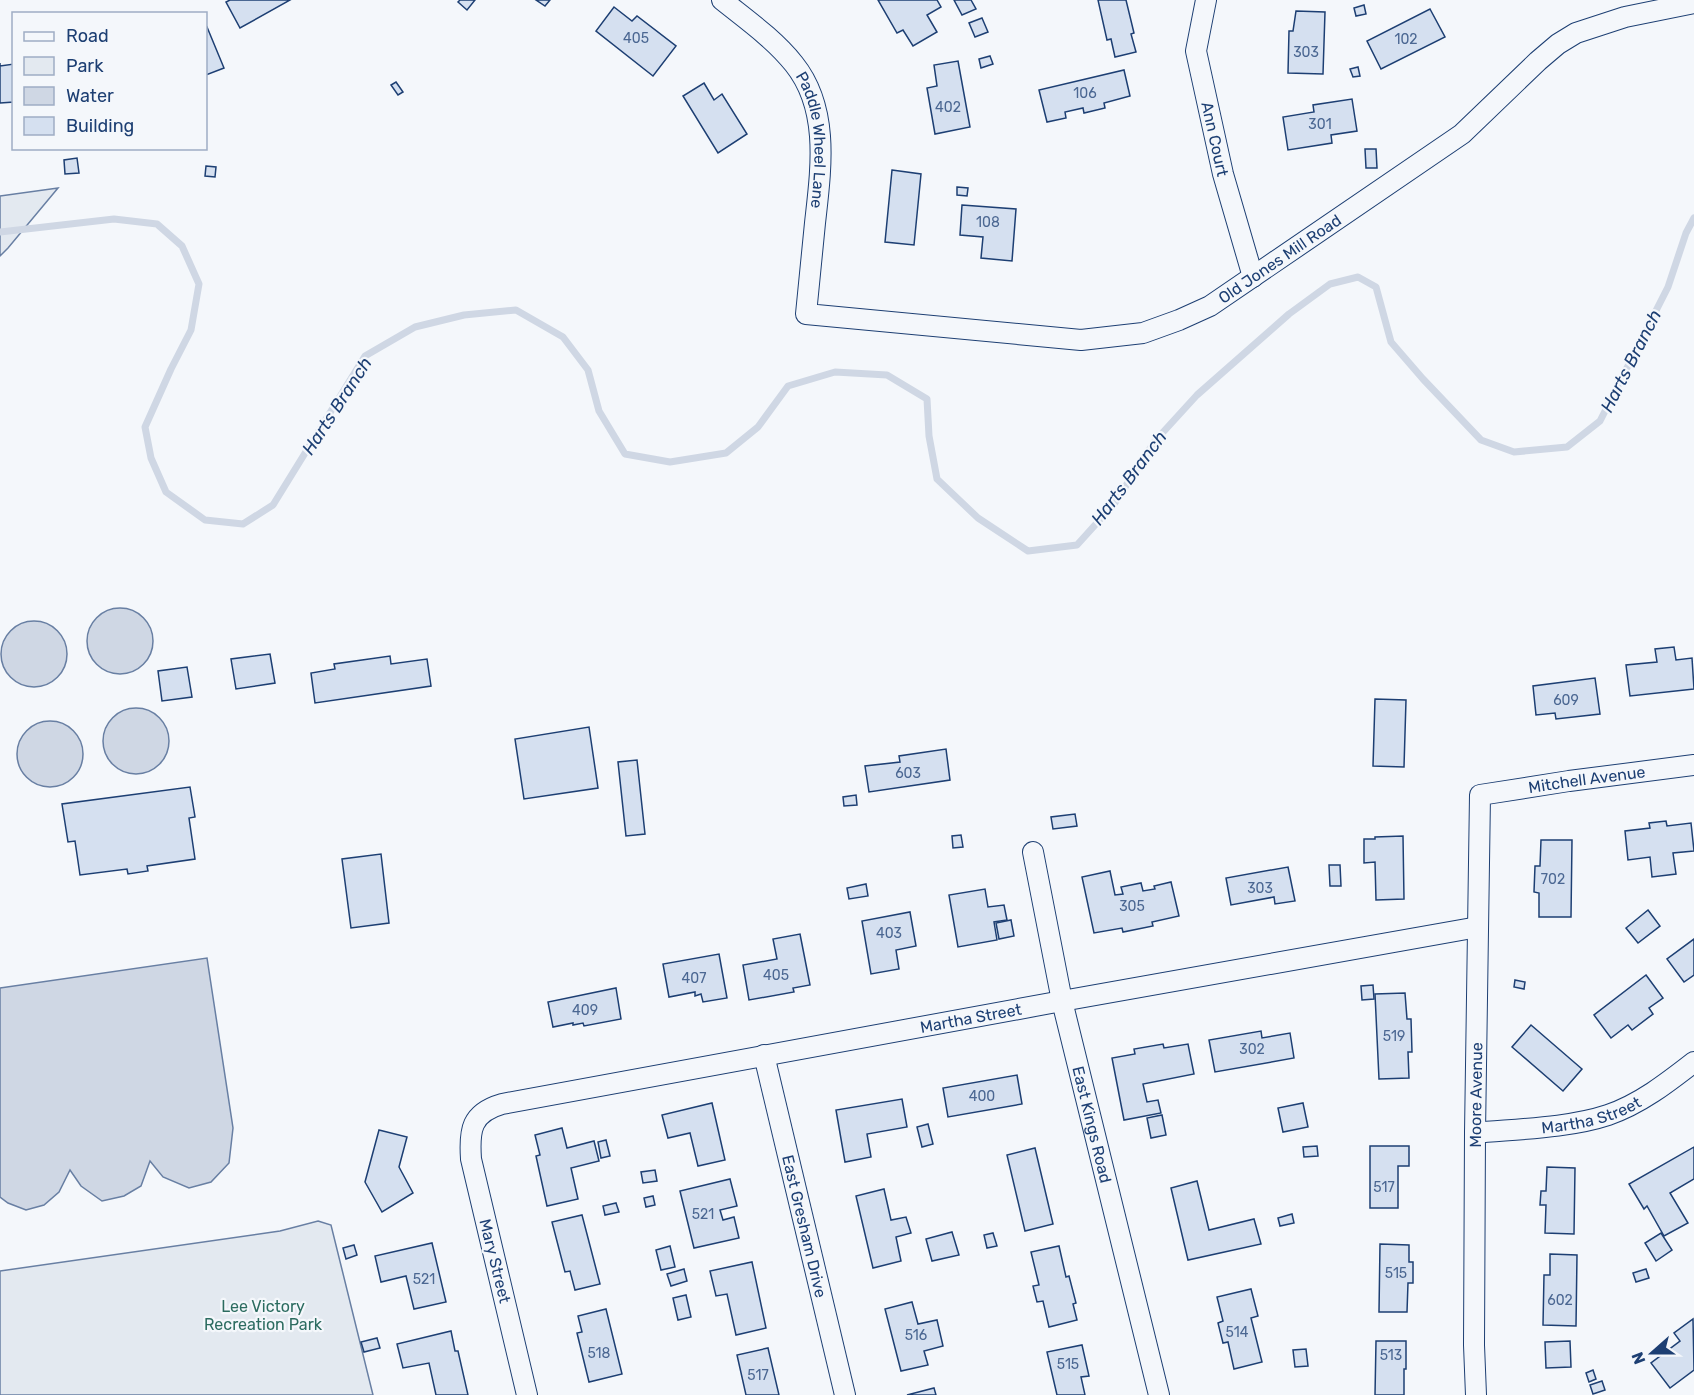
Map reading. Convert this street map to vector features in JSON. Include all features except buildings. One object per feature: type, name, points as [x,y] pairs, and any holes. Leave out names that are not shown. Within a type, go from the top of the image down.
[{"type":"street","name":"Paddle Wheel Lane","points":[[722,0],[761,31],[794,64],[808,86],[816,109],[820,137],[820,171],[806,314]]},
{"type":"street","name":"Ann Court","points":[[1206,0],[1196,51],[1223,174],[1253,277]]},
{"type":"street","name":"Old Jones Mill Road","points":[[806,314],[1081,340],[1143,333],[1179,321],[1210,306],[1462,134],[1558,44],[1576,33],[1616,19],[1694,3]]},
{"type":"street","name":"Mitchell Avenue","points":[[1480,795],[1694,765]]},
{"type":"street","name":"Moore Avenue","points":[[1476,1395],[1474,1345],[1475,1133],[1480,795]]},
{"type":"street","name":"East Kings Road","points":[[1033,852],[1062,1001],[1159,1395]]},
{"type":"street","name":"Martha Street","points":[[472,1126],[486,1110],[502,1104],[1478,927]]},
{"type":"street","name":"East Gresham Drive","points":[[764,1055],[845,1395]]},
{"type":"street","name":"Martha Street","points":[[1475,1133],[1580,1122],[1608,1115],[1651,1094],[1694,1062]]},
{"type":"street","name":"Mary Street","points":[[472,1126],[469,1142],[471,1159],[527,1395]]},
{"type":"green space","points":[[58,188],[8,248],[0,256],[0,196]]},
{"type":"green space","name":"Lee Victory Recreation Park","points":[[318,1221],[331,1225],[373,1395],[0,1395],[0,1271],[280,1231]]},
{"type":"water","points":[[120,608],[133,610],[148,623],[153,641],[151,654],[138,669],[120,674],[107,672],[92,659],[87,641],[89,628],[102,613]]},
{"type":"water","points":[[28,621],[40,621],[52,626],[62,636],[67,654],[65,667],[52,682],[40,687],[28,687],[16,682],[6,672],[1,660],[1,648],[6,636],[16,626]]},
{"type":"water","points":[[136,708],[149,710],[164,723],[169,741],[167,754],[154,769],[136,774],[123,772],[108,759],[103,741],[105,728],[118,713]]},
{"type":"water","points":[[50,721],[63,723],[78,736],[83,754],[81,767],[68,782],[50,787],[37,785],[22,772],[17,754],[19,741],[32,726]]},
{"type":"water","points":[[207,958],[233,1128],[229,1163],[211,1182],[189,1188],[163,1177],[150,1161],[141,1186],[124,1196],[102,1201],[81,1186],[70,1170],[59,1192],[44,1205],[26,1210],[0,1197],[0,988]]},
{"type":"waterway","name":"Harts Branch","points":[[0,232],[114,219],[157,224],[182,246],[199,284],[191,330],[145,427],[151,458],[166,492],[205,520],[243,524],[273,505],[365,356],[415,327],[464,315],[516,310],[563,337],[588,370],[599,411],[625,454],[670,462],[726,453],[758,427],[788,386],[835,372],[887,375],[927,399],[929,436],[937,479],[978,518],[1028,551],[1077,545],[1114,504],[1155,441],[1197,395],[1289,314],[1330,284],[1358,277],[1376,287],[1391,342],[1481,440],[1514,452],[1567,447],[1600,421],[1668,287],[1686,233],[1694,218]]}]
